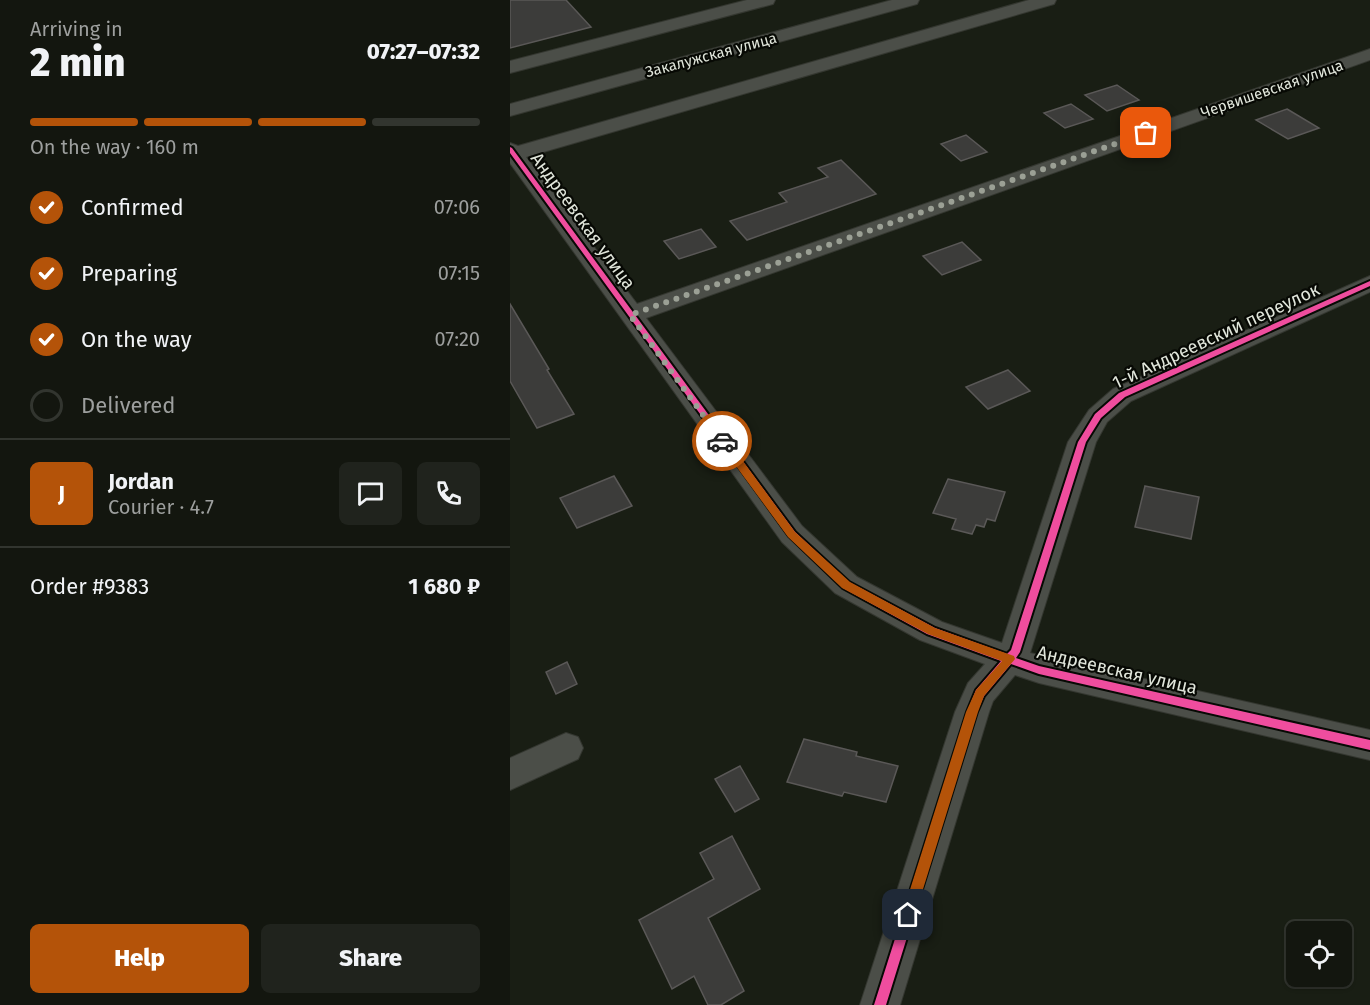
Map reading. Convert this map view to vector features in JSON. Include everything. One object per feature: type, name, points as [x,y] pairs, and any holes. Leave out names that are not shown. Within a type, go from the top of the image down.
[{"type":"street","points":[[510,66],[767,0]]},
{"type":"street","name":"Закалужская улица","points":[[510,110],[911,0]]},
{"type":"street","points":[[512,151],[1048,0]]},
{"type":"street","name":"Червишевская улица","points":[[630,315],[1370,54]]},
{"type":"street","name":"Андреевская улица","points":[[512,151],[792,534],[846,585],[932,631],[1039,670],[1370,745]]},
{"type":"street","name":"1-й Андреевский переулок","points":[[880,1005],[972,712],[980,693],[1015,652],[1077,455],[1098,416],[1122,395],[1370,283]]},
{"type":"street","points":[[510,775],[566,748]]},
{"type":"building","points":[[510,0],[566,0],[591,27],[510,48]]},
{"type":"building","points":[[1117,85],[1139,100],[1107,111],[1085,95]]},
{"type":"building","points":[[1071,104],[1093,119],[1065,128],[1044,113]]},
{"type":"building","points":[[1287,109],[1319,128],[1288,139],[1256,120]]},
{"type":"building","points":[[966,135],[987,152],[961,161],[941,144]]},
{"type":"building","points":[[841,160],[876,194],[747,240],[730,221],[787,202],[779,193],[828,177],[818,168]]},
{"type":"building","points":[[701,229],[716,247],[679,259],[664,241]]},
{"type":"building","points":[[962,242],[981,260],[942,275],[923,256]]},
{"type":"building","points":[[510,304],[574,414],[537,428],[510,381]]},
{"type":"building","points":[[1008,370],[1030,391],[988,409],[966,387]]},
{"type":"building","points":[[614,476],[632,506],[577,528],[560,498]]},
{"type":"building","points":[[948,479],[1005,492],[995,521],[987,519],[984,527],[976,525],[972,534],[952,529],[956,519],[933,513]]},
{"type":"building","points":[[1145,486],[1199,497],[1191,539],[1135,527]]},
{"type":"building","points":[[567,662],[577,684],[556,694],[546,672]]},
{"type":"building","points":[[804,739],[857,752],[856,756],[898,766],[886,802],[844,792],[842,796],[787,782]]},
{"type":"building","points":[[740,766],[759,799],[735,812],[715,779]]},
{"type":"building","points":[[732,836],[760,889],[708,918],[744,991],[721,1005],[708,1005],[694,976],[672,989],[639,920],[714,879],[700,853]]},
{"type":"cycle path","points":[[510,149],[792,534],[846,585],[931,631],[1039,670],[1370,745]]},
{"type":"cycle path","points":[[880,1005],[972,712],[980,693],[1015,652],[1082,442],[1098,416],[1122,395],[1370,283]]},
{"type":"way so far","points":[[722,441],[630,315],[1146,133]]},
{"type":"route","points":[[722,441],[792,534],[846,585],[932,631],[1010,659],[980,693],[972,712],[908,915]]}]
